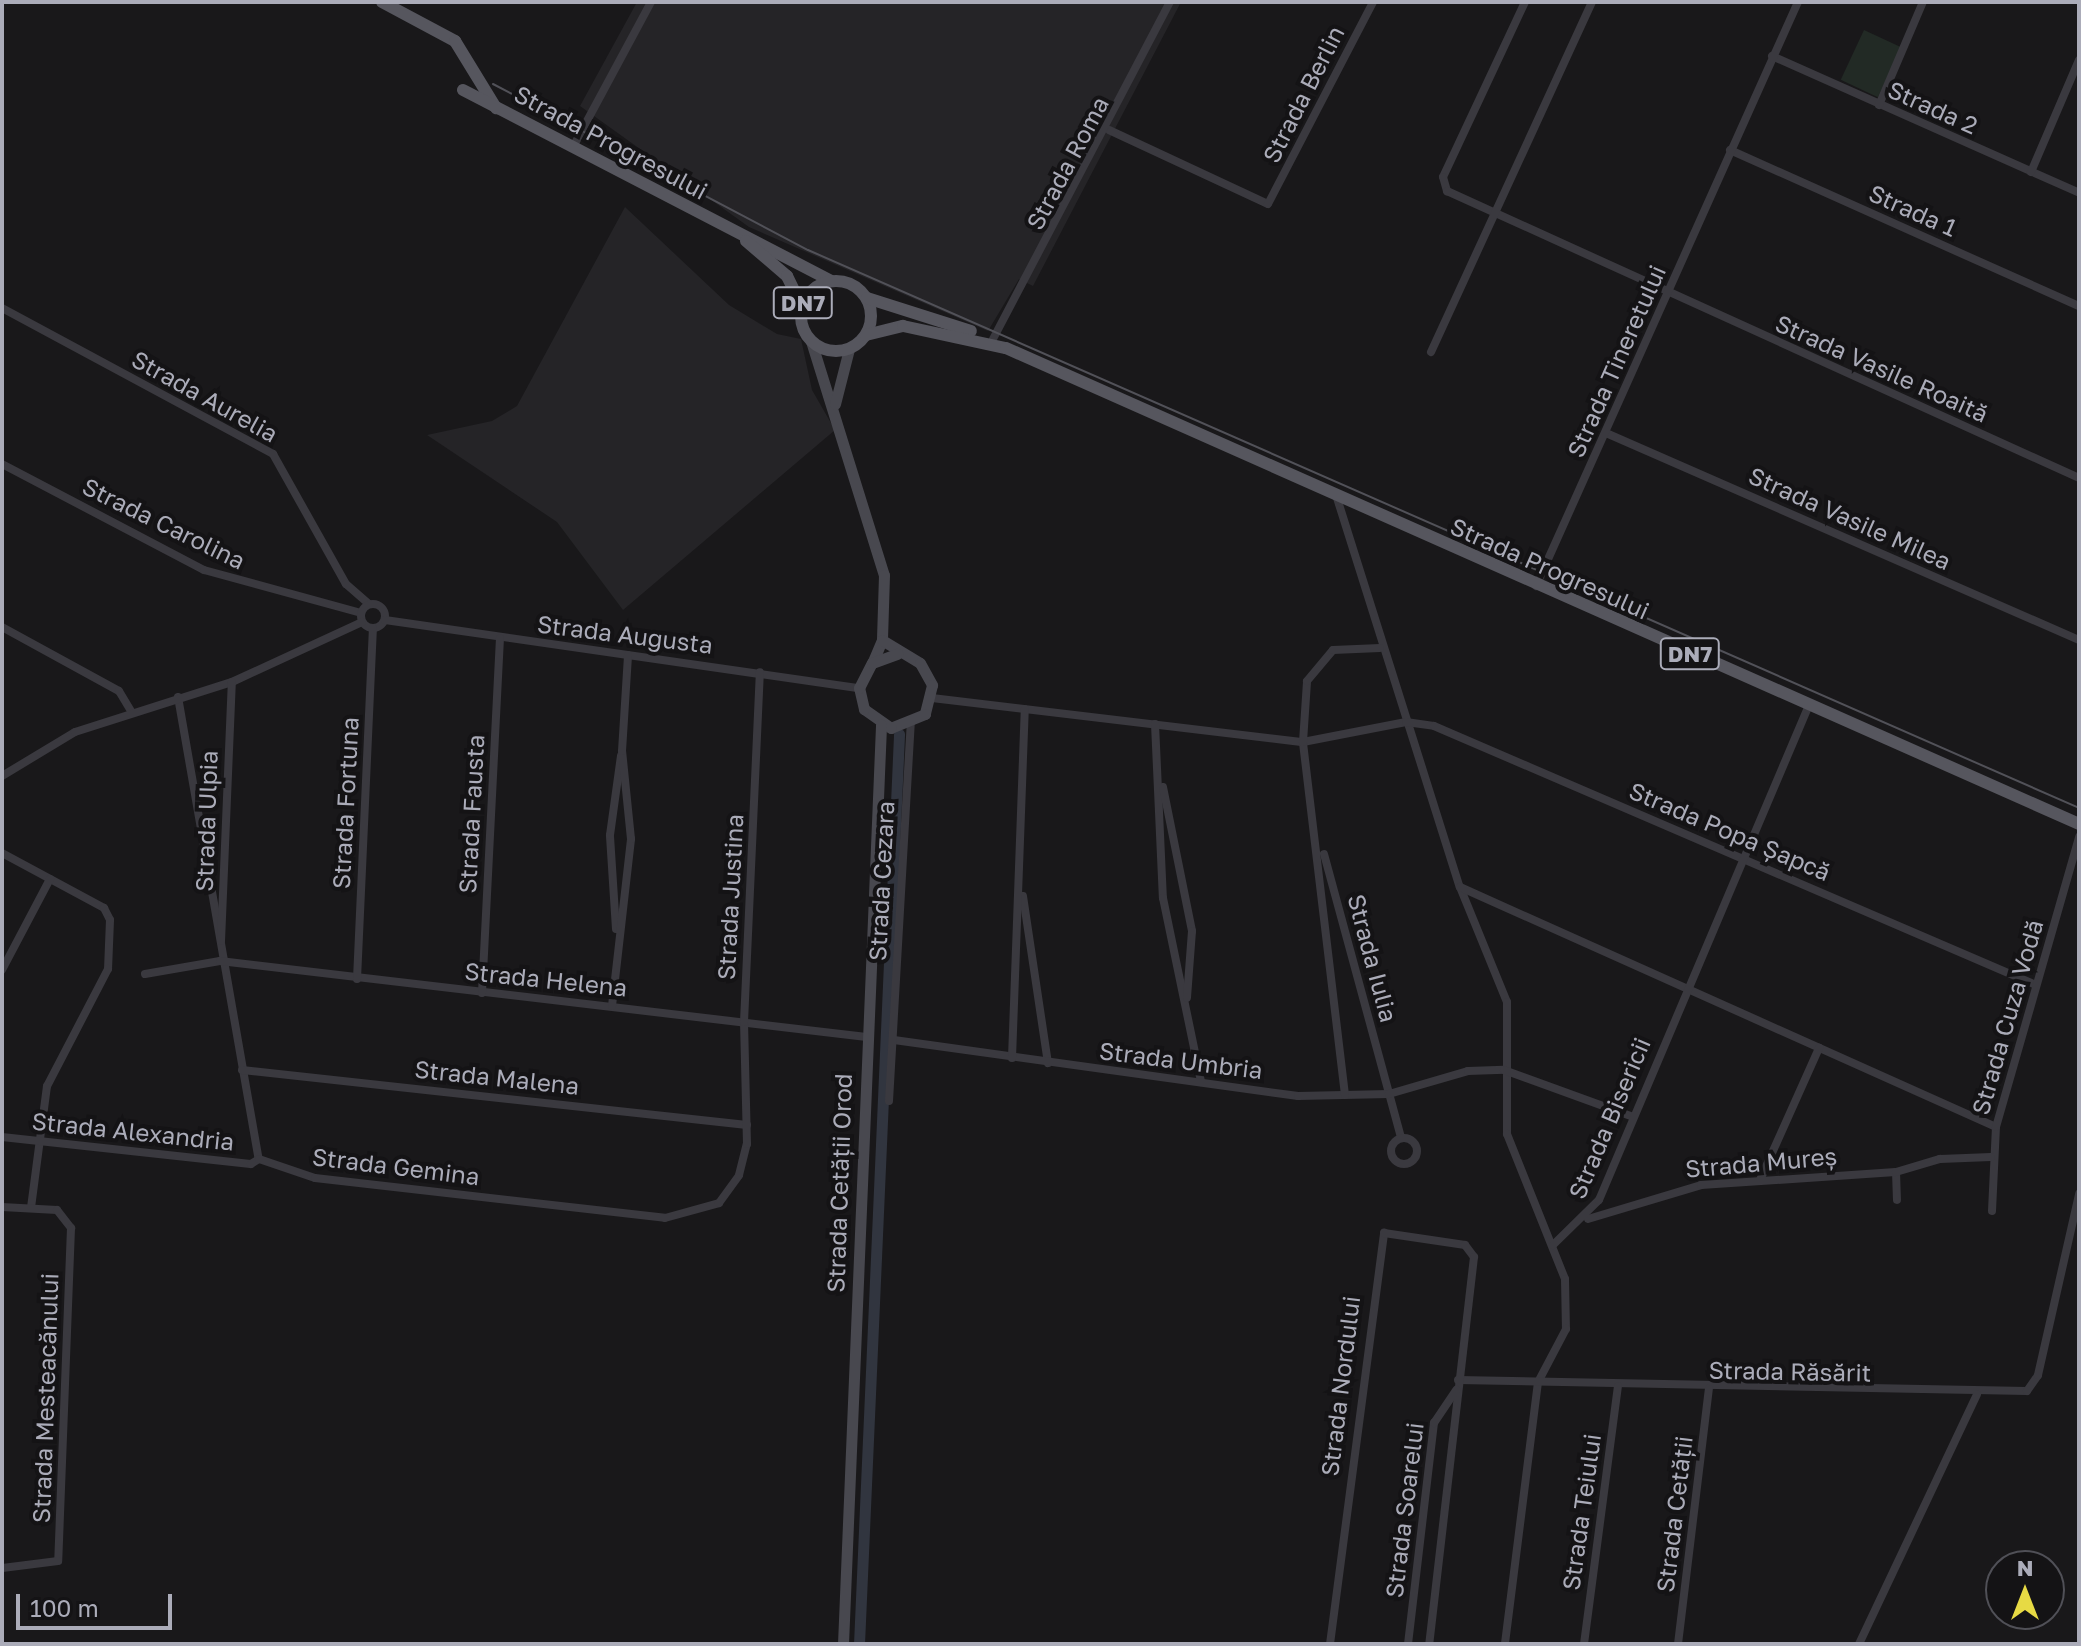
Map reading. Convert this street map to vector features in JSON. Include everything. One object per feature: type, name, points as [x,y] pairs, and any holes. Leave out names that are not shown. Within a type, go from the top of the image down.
[{"type":"main road","points":[[382,2],[455,41],[496,108]]},
{"type":"main road","name":"Strada Progresului","points":[[463,90],[831,281]]},
{"type":"main road","name":"Strada Progresului","points":[[738,233],[787,276],[802,307]]},
{"type":"main road","name":"DN7","points":[[831,281],[852,284],[867,298],[866,335],[849,349],[828,350],[811,341],[802,307],[813,290],[831,281]]},
{"type":"main road","name":"Strada Progresului","points":[[867,298],[993,339],[1006,348],[1536,587],[2079,824]]},
{"type":"main road","name":"Strada Progresului","points":[[866,335],[903,326],[1006,348]]},
{"type":"street","points":[[573,147],[651,2]]},
{"type":"street","name":"Strada Roma","points":[[993,339],[1109,130],[1170,2]]},
{"type":"street","name":"Strada Berlin","points":[[1109,130],[1268,204],[1373,2]]},
{"type":"street","name":"Strada Vasile Roaită","points":[[1525,2],[1443,177],[1447,191],[1668,295],[2079,478]]},
{"type":"street","points":[[1431,352],[1592,2]]},
{"type":"street","name":"Strada Tineretului","points":[[1536,587],[1798,2]]},
{"type":"street","points":[[1879,105],[1923,2]]},
{"type":"street","name":"Strada 2","points":[[1772,56],[2079,193]]},
{"type":"street","points":[[2031,172],[2079,60]]},
{"type":"street","name":"Strada 1","points":[[1730,150],[2079,306]]},
{"type":"street","name":"Strada Aurelia","points":[[2,308],[273,454],[346,584],[369,604],[381,607],[385,620]]},
{"type":"street","points":[[811,341],[835,405],[884,575],[882,640],[859,688],[864,709],[881,725],[911,725],[932,698]]},
{"type":"street","points":[[835,405],[849,349]]},
{"type":"street","name":"Strada Vasile Milea","points":[[1606,433],[2079,640]]},
{"type":"street","name":"Strada Carolina","points":[[2,464],[204,570],[361,617],[373,628]]},
{"type":"street","points":[[1337,498],[1380,648],[1460,887],[1507,1002],[1504,1070],[1516,1169],[1553,1245],[1565,1279],[1566,1329],[1538,1382],[1505,1644]]},
{"type":"street","points":[[2,776],[43,746],[131,711],[232,682],[361,617],[369,604]]},
{"type":"street","points":[[373,628],[385,620]]},
{"type":"street","name":"Strada Augusta","points":[[385,620],[859,688]]},
{"type":"street","points":[[2,627],[119,691],[131,711]]},
{"type":"street","name":"Strada Fortuna","points":[[357,979],[373,628]]},
{"type":"street","name":"Strada Fausta","points":[[482,993],[500,638]]},
{"type":"street","points":[[882,640],[897,654],[920,663],[932,698]]},
{"type":"street","name":"Strada Iulia","points":[[1345,1095],[1318,834],[1303,742],[1312,669],[1333,650],[1380,648]]},
{"type":"street","points":[[872,663],[897,654]]},
{"type":"street","points":[[617,932],[610,835],[622,751],[628,655]]},
{"type":"street","name":"Strada Justina","points":[[747,1125],[744,1022],[760,672]]},
{"type":"street","name":"Strada Ulpia","points":[[220,961],[232,682]]},
{"type":"street","points":[[178,697],[220,961],[259,1159]]},
{"type":"street","points":[[932,698],[1303,742],[1406,722]]},
{"type":"street","name":"Strada Bisericii","points":[[1553,1245],[1586,1219],[1633,1117],[1741,858],[1809,705]]},
{"type":"street","points":[[894,1040],[1012,1058],[1025,709]]},
{"type":"street","name":"Strada Popa Șapcă","points":[[1406,722],[1434,726],[2036,985]]},
{"type":"street","points":[[1155,724],[1161,782],[1163,898],[1201,1082]]},
{"type":"street","name":"Strada Cetății Orod","points":[[843,1644],[881,725]]},
{"type":"street","name":"Strada Cezara","points":[[889,1101],[911,725]]},
{"type":"street","points":[[612,1006],[617,932],[631,839],[622,751]]},
{"type":"street","points":[[1161,782],[1192,931],[1186,1006]]},
{"type":"street","name":"Strada Iulia","points":[[1318,834],[1401,1137]]},
{"type":"street","name":"Strada Cuza Vodă","points":[[1992,1211],[1991,1157],[1996,1127],[2079,837]]},
{"type":"street","points":[[2,853],[104,908],[111,953],[49,1079],[31,1208],[2,1207]]},
{"type":"street","points":[[1020,875],[1048,1063]]},
{"type":"street","points":[[2,970],[50,879]]},
{"type":"street","points":[[1460,887],[1996,1127]]},
{"type":"street","name":"Strada Helena","points":[[145,974],[220,961],[867,1037]]},
{"type":"street","points":[[1760,1180],[1819,1048]]},
{"type":"street","name":"Strada Umbria","points":[[1012,1058],[1201,1082],[1345,1095],[1389,1094],[1468,1071],[1504,1070]]},
{"type":"street","name":"Strada Malena","points":[[242,1070],[747,1125]]},
{"type":"street","points":[[1504,1070],[1633,1117]]},
{"type":"street","name":"Strada Gemina","points":[[259,1159],[315,1178],[681,1217],[712,1207],[732,1188],[747,1125]]},
{"type":"street","name":"Strada Alexandria","points":[[2,1137],[251,1164],[259,1159]]},
{"type":"street","name":"Strada Mureș","points":[[1586,1219],[1678,1188],[1896,1172],[1932,1160],[1991,1157]]},
{"type":"street","points":[[1896,1172],[1897,1200]]},
{"type":"street","name":"Strada Răsărit","points":[[1458,1384],[1538,1382],[1977,1394],[2032,1389],[2079,1194]]},
{"type":"street","name":"Strada Mesteacănului","points":[[2,1568],[52,1567],[59,1555],[70,1222],[64,1213],[31,1208]]},
{"type":"street","name":"Strada Nordului","points":[[1330,1644],[1379,1237],[1465,1245],[1474,1257]]},
{"type":"street","name":"Strada Soarelui","points":[[1429,1644],[1474,1257]]},
{"type":"street","name":"Strada Soarelui","points":[[1408,1644],[1434,1423],[1458,1384]]},
{"type":"street","name":"Strada Teiului","points":[[1584,1644],[1618,1386]]},
{"type":"street","name":"Strada Cetății","points":[[1678,1644],[1709,1389]]},
{"type":"street","points":[[1859,1644],[1977,1394]]},
{"type":"shaded area","points":[[637,2],[1181,2],[1033,286],[1019,279],[988,331],[749,227],[580,106]]},
{"type":"shaded area","points":[[1864,30],[1901,47],[1878,97],[1841,80]]},
{"type":"shaded area","points":[[625,207],[729,305],[777,334],[801,339],[812,390],[835,430],[623,610],[557,522],[427,435],[492,421],[517,406]]},
{"type":"waterway","points":[[859,1644],[899,734]]},
{"type":"tram line","points":[[493,84],[808,250],[2079,808]]}]
